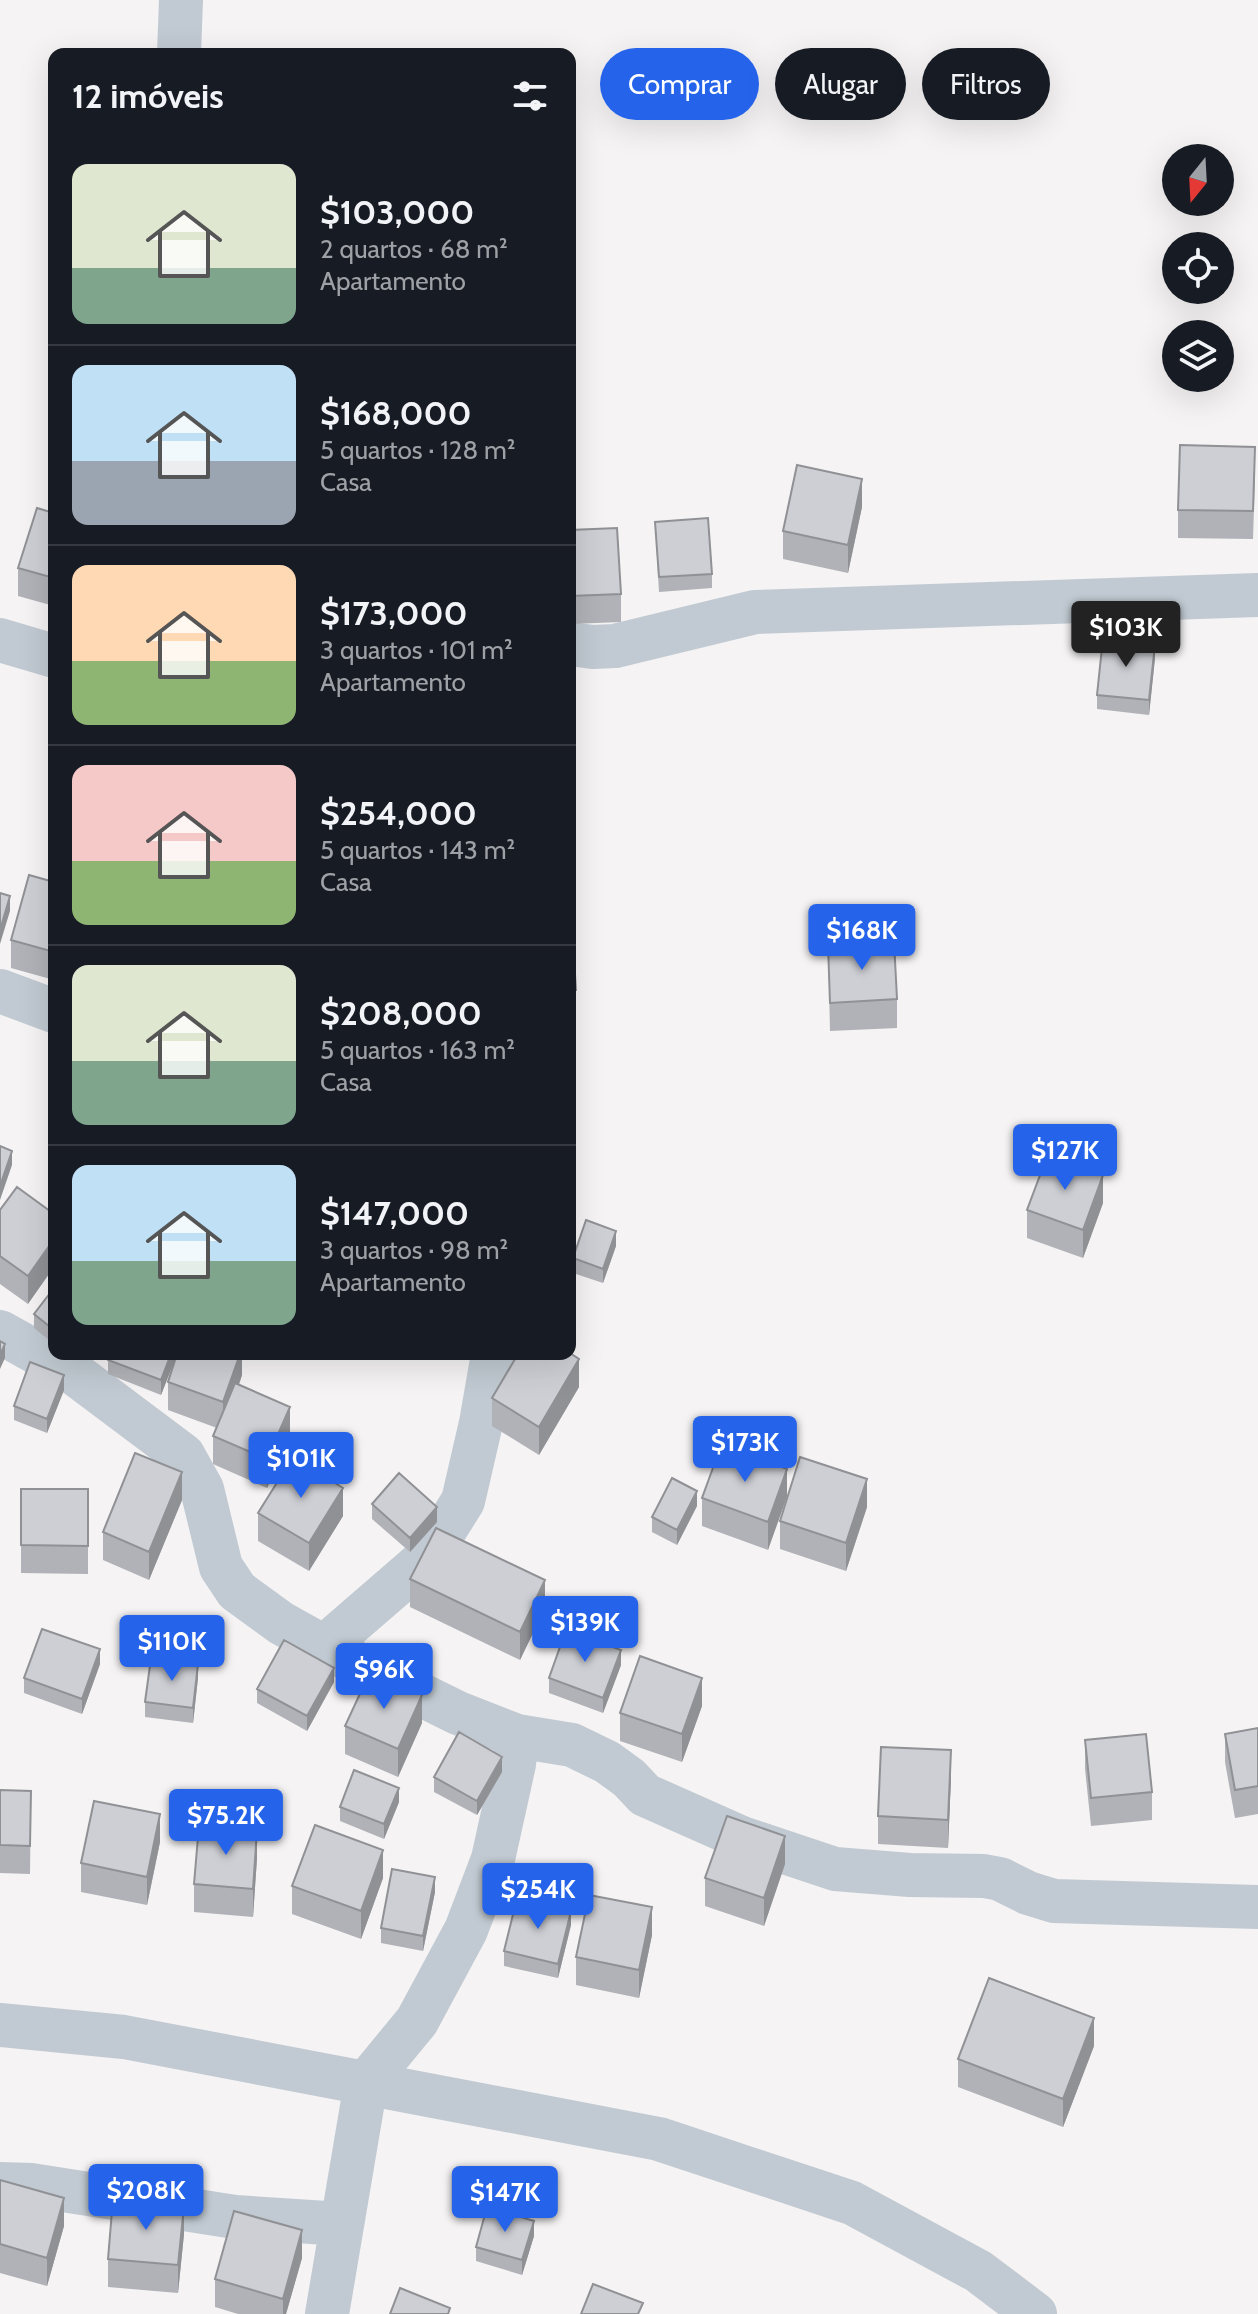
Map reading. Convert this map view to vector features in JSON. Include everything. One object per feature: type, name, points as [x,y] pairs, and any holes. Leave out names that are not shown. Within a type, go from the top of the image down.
[{"type":"street","points":[[179,48],[181,0]]},
{"type":"street","points":[[576,645],[615,646],[755,612],[1258,595]]},
{"type":"street","points":[[0,640],[48,654]]},
{"type":"street","points":[[0,991],[48,1009]]},
{"type":"street","points":[[0,1332],[48,1359]]},
{"type":"street","points":[[50,1360],[75,1374],[183,1455],[202,1489],[221,1567],[237,1591],[281,1623],[324,1647],[458,1713],[517,1736],[572,1745],[607,1762],[645,1795],[742,1838],[835,1869],[910,1875],[984,1876],[1000,1879],[1028,1893],[1054,1901],[1258,1907]]},
{"type":"street","points":[[324,1647],[428,1557],[463,1501],[492,1360]]},
{"type":"street","points":[[327,2314],[366,2083],[417,2021],[466,1930],[493,1859],[514,1764],[517,1736]]},
{"type":"street","points":[[0,2025],[124,2037],[659,2139],[852,2203],[978,2271],[1035,2314]]},
{"type":"street","points":[[0,2184],[31,2185],[235,2217],[342,2224]]},
{"type":"building","points":[[1180,445],[1255,447],[1253,511],[1178,510]]},
{"type":"building","points":[[797,465],[862,479],[848,545],[783,531]]},
{"type":"building","points":[[37,508],[48,511],[48,576],[18,568]]},
{"type":"building","points":[[708,518],[712,574],[659,577],[655,522]]},
{"type":"building","points":[[617,528],[621,594],[576,596],[576,530]]},
{"type":"building","points":[[1103,638],[1155,644],[1149,700],[1097,695]]},
{"type":"building","points":[[29,875],[48,880],[48,950],[11,940]]},
{"type":"building","points":[[0,893],[10,896],[0,930]]},
{"type":"building","points":[[894,941],[897,999],[830,1003],[828,944]]},
{"type":"building","points":[[0,1146],[12,1151],[0,1186]]},
{"type":"building","points":[[1048,1154],[1103,1175],[1083,1230],[1027,1210]]},
{"type":"building","points":[[17,1187],[48,1210],[48,1248],[28,1276],[0,1256],[0,1210]]},
{"type":"building","points":[[586,1220],[616,1231],[603,1269],[576,1259],[576,1249]]},
{"type":"building","points":[[48,1296],[48,1325],[34,1314]]},
{"type":"building","points":[[579,1359],[539,1427],[492,1398],[514,1360]]},
{"type":"building","points":[[108,1360],[169,1360],[161,1380]]},
{"type":"building","points":[[175,1360],[238,1360],[223,1402],[168,1382]]},
{"type":"building","points":[[30,1362],[64,1375],[47,1419],[14,1406]]},
{"type":"building","points":[[235,1383],[290,1407],[267,1459],[213,1436]]},
{"type":"building","points":[[721,1446],[787,1469],[768,1522],[702,1498]]},
{"type":"building","points":[[135,1453],[182,1472],[149,1552],[103,1532]]},
{"type":"building","points":[[293,1457],[343,1488],[309,1543],[258,1513]]},
{"type":"building","points":[[800,1457],[867,1479],[846,1543],[780,1521]]},
{"type":"building","points":[[399,1473],[437,1507],[410,1538],[372,1504]]},
{"type":"building","points":[[672,1478],[697,1491],[677,1530],[652,1517]]},
{"type":"building","points":[[21,1489],[88,1489],[88,1546],[21,1545]]},
{"type":"building","points":[[436,1528],[545,1580],[520,1632],[410,1579]]},
{"type":"building","points":[[42,1629],[100,1649],[82,1699],[24,1678]]},
{"type":"building","points":[[566,1630],[621,1650],[603,1698],[549,1678]]},
{"type":"building","points":[[284,1640],[334,1668],[307,1716],[257,1689]]},
{"type":"building","points":[[640,1656],[702,1678],[682,1734],[620,1713]]},
{"type":"building","points":[[151,1658],[198,1664],[193,1708],[145,1702]]},
{"type":"building","points":[[370,1672],[422,1695],[398,1749],[345,1726]]},
{"type":"building","points":[[1258,1728],[1258,1786],[1235,1790],[1225,1734]]},
{"type":"building","points":[[459,1732],[502,1757],[477,1801],[434,1777]]},
{"type":"building","points":[[1146,1734],[1152,1792],[1091,1798],[1085,1740]]},
{"type":"building","points":[[881,1747],[951,1750],[948,1820],[878,1816]]},
{"type":"building","points":[[354,1770],[399,1788],[384,1824],[340,1807]]},
{"type":"building","points":[[0,1790],[31,1791],[30,1846],[0,1845]]},
{"type":"building","points":[[94,1801],[160,1814],[147,1877],[81,1863]]},
{"type":"building","points":[[727,1816],[785,1836],[764,1898],[705,1878]]},
{"type":"building","points":[[199,1825],[257,1830],[253,1889],[194,1884]]},
{"type":"building","points":[[315,1825],[383,1850],[361,1911],[292,1886]]},
{"type":"building","points":[[392,1869],[435,1877],[423,1936],[381,1928]]},
{"type":"building","points":[[589,1895],[652,1907],[639,1970],[576,1957]]},
{"type":"building","points":[[517,1898],[571,1911],[558,1964],[504,1951]]},
{"type":"building","points":[[989,1978],[1094,2018],[1063,2099],[958,2059]]},
{"type":"building","points":[[0,2180],[64,2198],[47,2258],[0,2244]]},
{"type":"building","points":[[113,2199],[184,2206],[178,2265],[108,2259]]},
{"type":"building","points":[[487,2207],[534,2221],[522,2260],[476,2247]]},
{"type":"building","points":[[234,2211],[302,2230],[283,2299],[215,2279]]},
{"type":"building","points":[[593,2284],[643,2303],[638,2314],[581,2314]]},
{"type":"building","points":[[400,2288],[450,2308],[448,2314],[390,2314]]}]
